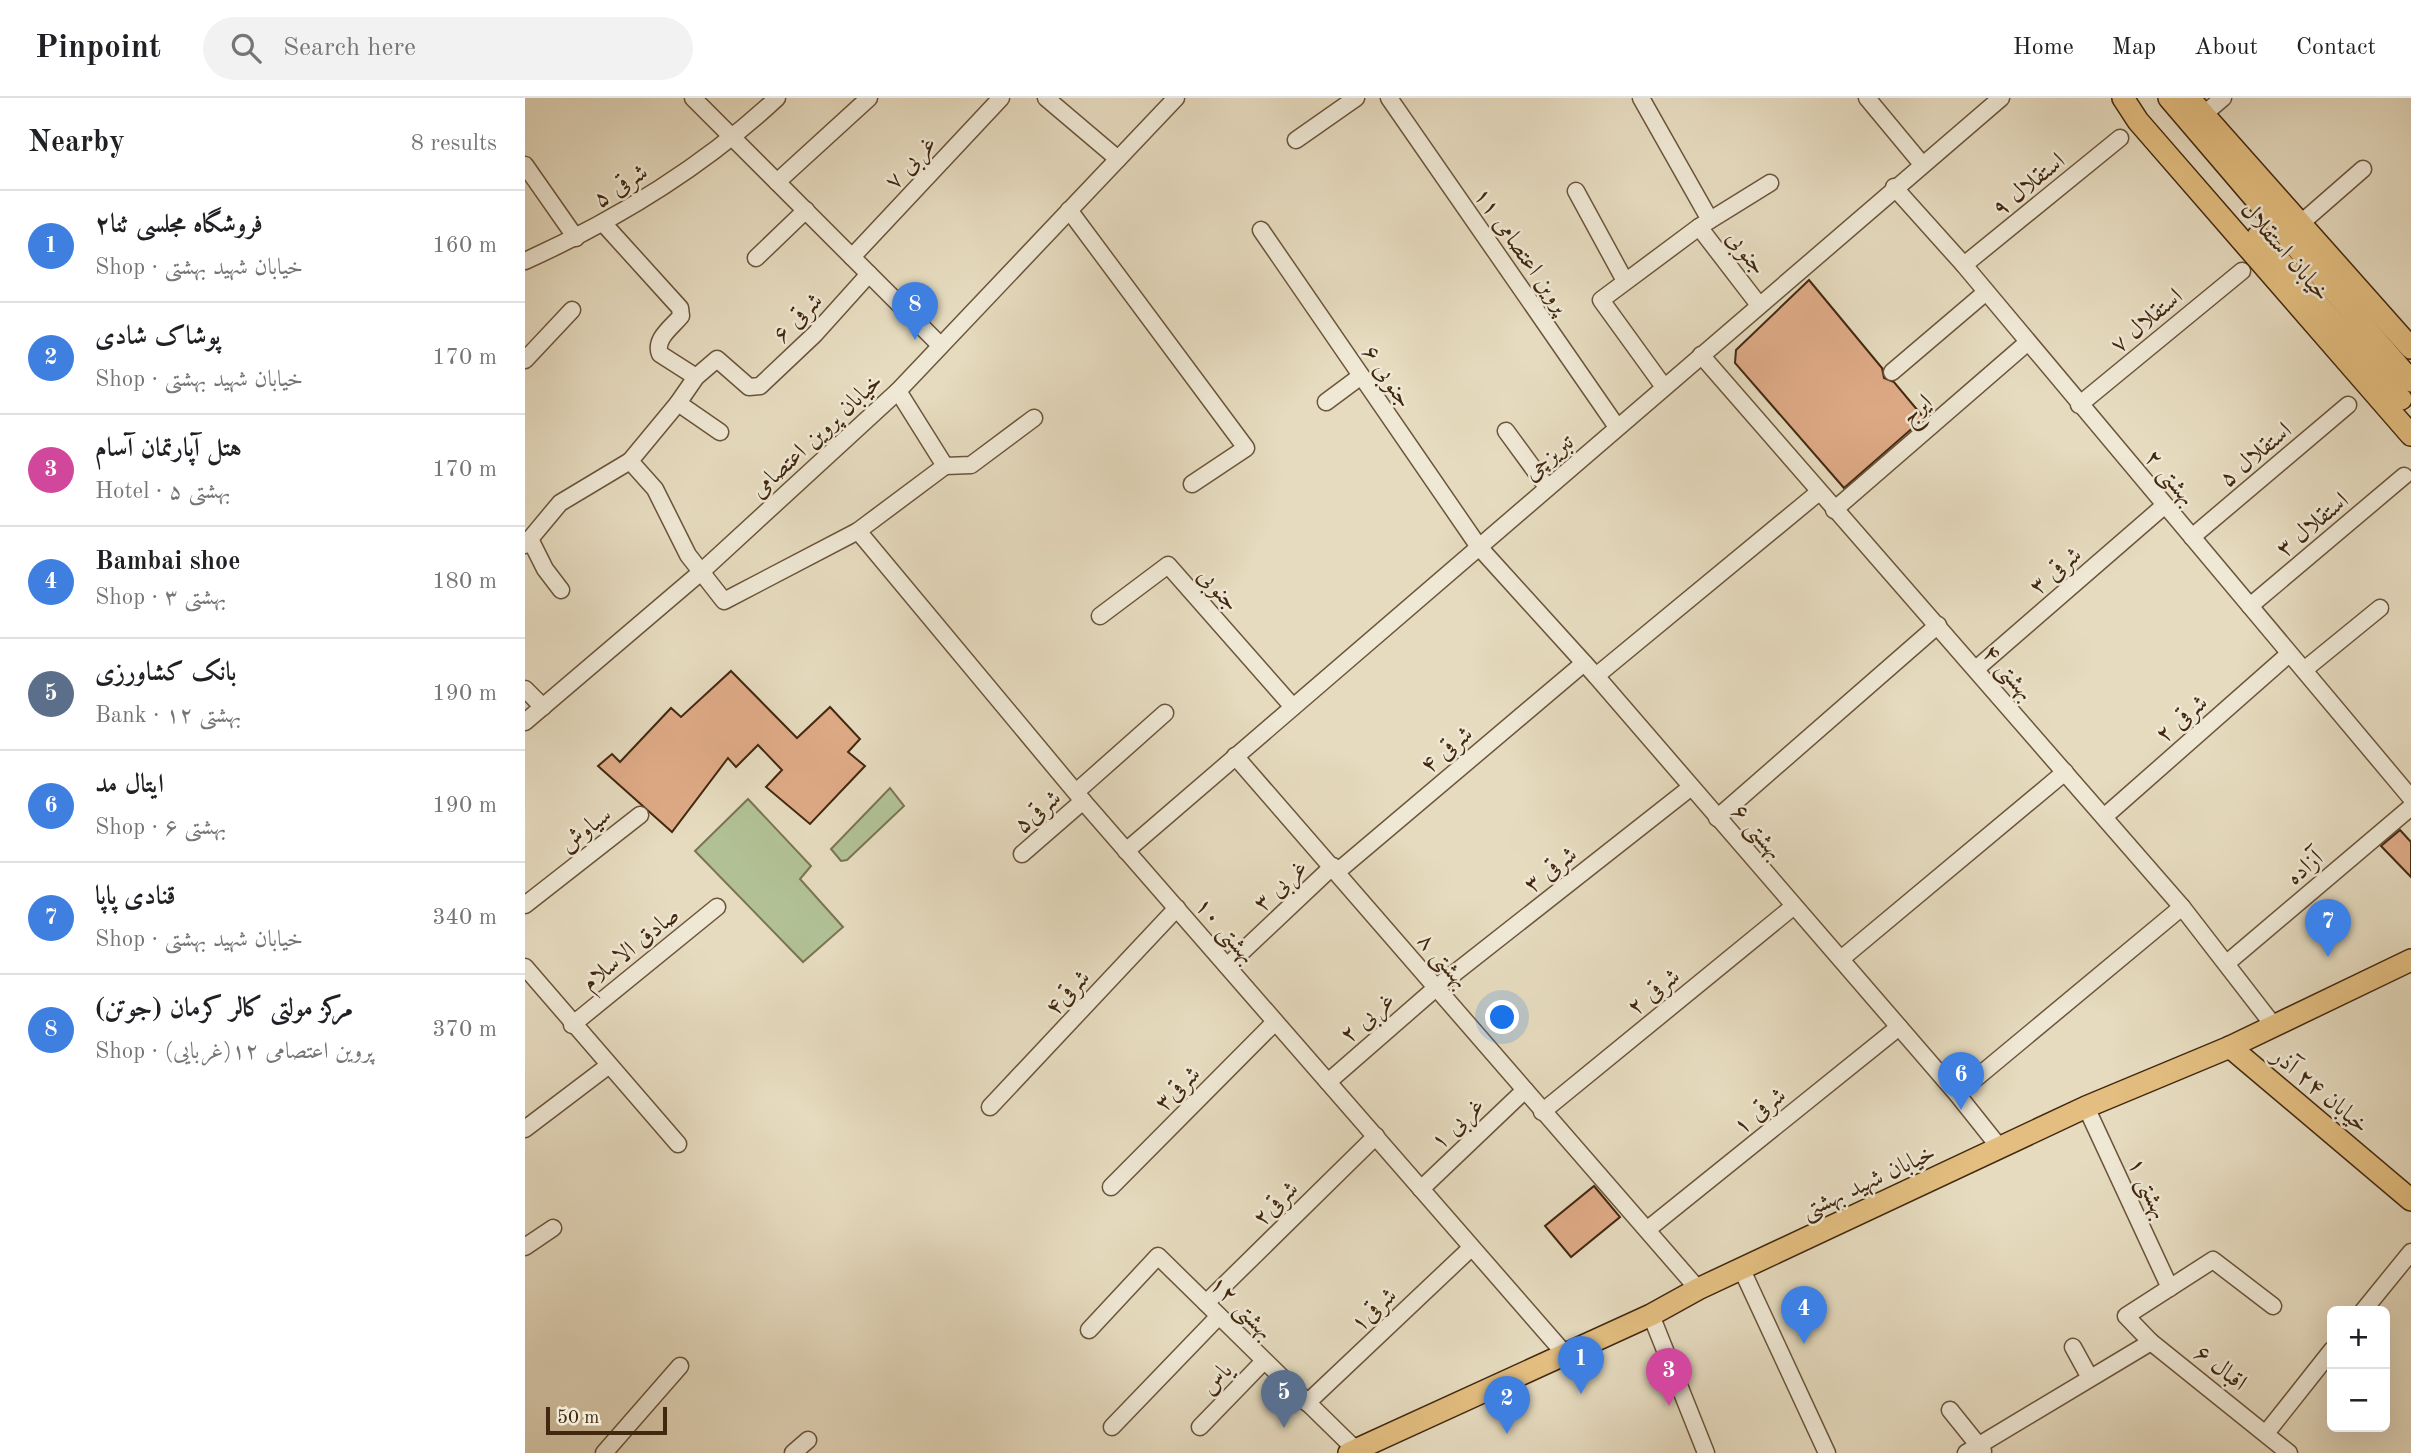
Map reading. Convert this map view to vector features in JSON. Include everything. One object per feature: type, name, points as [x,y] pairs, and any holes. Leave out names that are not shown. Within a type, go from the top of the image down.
[{"type":"main road","name":"خیابان استقلال","points":[[2123,98],[2138,121],[2411,435]]},
{"type":"main road","points":[[2136,98],[2408,396]]},
{"type":"main road","points":[[2169,98],[2408,396]]},
{"type":"main road","name":"خیابان استقلال","points":[[2189,98],[2411,348]]},
{"type":"main road","points":[[2379,401],[2393,410],[2408,396]]},
{"type":"main road","name":"خیابان شهید بهشتی","points":[[1354,1452],[1651,1315],[1698,1289],[2086,1107],[2230,1047],[2411,960]]},
{"type":"main road","name":"خیابان ۲۴ آذر","points":[[2230,1047],[2411,1199]]},
{"type":"street","points":[[693,98],[940,345]]},
{"type":"street","name":"شرقی ۵","points":[[525,261],[603,223],[734,138],[776,98]]},
{"type":"street","points":[[777,182],[869,98]]},
{"type":"street","name":"غربی ۷","points":[[852,257],[1001,98]]},
{"type":"street","points":[[1046,98],[1118,159]]},
{"type":"street","name":"خیابان پروین اعتصامی","points":[[525,722],[701,572],[898,391],[1176,98]]},
{"type":"street","points":[[1296,141],[1356,98]]},
{"type":"street","name":"پروین اعتصامی ۱۱","points":[[1389,98],[1617,427]]},
{"type":"street","name":"جنوبی","points":[[1641,98],[1704,223],[1759,305]]},
{"type":"street","points":[[1867,98],[1921,163]]},
{"type":"street","name":"تبریزچی","points":[[1126,851],[1921,163],[2001,98]]},
{"type":"street","points":[[2204,114],[2223,98]]},
{"type":"street","name":"استقلال ۹","points":[[1964,265],[2120,138]]},
{"type":"street","points":[[525,165],[576,238]]},
{"type":"street","points":[[2300,224],[2363,169]]},
{"type":"street","points":[[1664,387],[1601,300],[1704,223],[1770,183]]},
{"type":"street","name":"بهشتی ۲","points":[[1894,187],[1964,265],[2411,798]]},
{"type":"street","points":[[1576,191],[1625,281]]},
{"type":"street","points":[[755,258],[806,210]]},
{"type":"street","points":[[1069,210],[1246,448],[1192,484]]},
{"type":"street","points":[[561,590],[528,542],[560,503],[631,461],[696,377],[660,354],[658,348],[658,342],[681,316],[676,302],[603,223]]},
{"type":"street","name":"جنوبی ۶","points":[[1261,230],[1479,547]]},
{"type":"street","name":"استقلال ۷","points":[[2079,405],[2242,271]]},
{"type":"street","name":"شرقی ۶","points":[[696,377],[717,359],[754,388],[815,334],[869,274]]},
{"type":"street","points":[[1892,372],[1986,292]]},
{"type":"street","points":[[525,360],[572,310]]},
{"type":"street","name":"ایرج","points":[[1834,510],[2028,342]]},
{"type":"street","name":"بهشتی ۴","points":[[1701,355],[2182,907],[2274,1026]]},
{"type":"street","points":[[1326,402],[1361,376]]},
{"type":"street","points":[[898,391],[945,466]]},
{"type":"street","points":[[678,403],[720,432]]},
{"type":"street","name":"استقلال ۵","points":[[2192,537],[2349,405]]},
{"type":"street","points":[[631,461],[655,489],[688,555],[724,601],[858,531],[945,466],[971,465],[1034,418]]},
{"type":"street","points":[[1507,431],[1548,487]]},
{"type":"street","name":"استقلال ۳","points":[[2250,606],[2404,476]]},
{"type":"street","points":[[1596,676],[1819,492]]},
{"type":"street","name":"۳ شرقی","points":[[1976,669],[2165,505]]},
{"type":"street","name":"بهشتی ۱۰","points":[[858,531],[1079,797],[1565,1354]]},
{"type":"street","name":"بهشتی ۶","points":[[1479,547],[1596,676],[1957,1094],[2000,1148]]},
{"type":"street","name":"جنوبی","points":[[1100,616],[1168,565],[1293,707]]},
{"type":"street","points":[[2304,670],[2380,608]]},
{"type":"street","points":[[1717,818],[1938,625]]},
{"type":"street","name":"شرقی ۲","points":[[2104,817],[2289,653]]},
{"type":"street","name":"شرقی ۴","points":[[1336,868],[1584,663]]},
{"type":"street","points":[[525,689],[543,707]]},
{"type":"street","name":"شرقی۵","points":[[1022,855],[1165,713]]},
{"type":"street","name":"بهشتی ۸","points":[[1235,756],[1336,868],[1542,1112],[1648,1229],[1698,1289]]},
{"type":"street","points":[[1841,959],[2065,772]]},
{"type":"street","name":"شرقی ۳","points":[[1437,987],[1690,788]]},
{"type":"street","name":"آزاده","points":[[2227,962],[2411,807]]},
{"type":"street","name":"سیاوش","points":[[525,905],[640,815]]},
{"type":"street","name":"غربی ۳","points":[[1227,966],[1336,868]]},
{"type":"street","name":"شرقی ۲","points":[[1542,1112],[1794,906]]},
{"type":"street","name":"صادق الاسلام","points":[[572,1025],[717,907]]},
{"type":"street","points":[[1957,1094],[2182,907]]},
{"type":"street","name":"شرقی۴","points":[[990,1107],[1177,908]]},
{"type":"street","points":[[525,967],[572,1025],[678,1144]]},
{"type":"street","name":"غربی ۲","points":[[1328,1082],[1437,987]]},
{"type":"street","name":"شرقی۳","points":[[1111,1187],[1275,1022]]},
{"type":"street","name":"شرقی ۱","points":[[1648,1229],[1899,1027]]},
{"type":"street","points":[[525,1129],[608,1066]]},
{"type":"street","name":"غربی ۱","points":[[1421,1189],[1525,1090]]},
{"type":"street","name":"بهشتی ۱","points":[[2086,1107],[2170,1288]]},
{"type":"street","name":"شرقی۲","points":[[1206,1303],[1376,1136]]},
{"type":"street","points":[[525,1247],[553,1228]]},
{"type":"street","name":"شرقی۱","points":[[1307,1403],[1471,1248]]},
{"type":"street","points":[[2367,1306],[2411,1252]]},
{"type":"street","name":"بهشتی ۱۲","points":[[1089,1330],[1158,1256],[1354,1452]]},
{"type":"street","points":[[2170,1288],[2213,1261],[2273,1306]]},
{"type":"street","points":[[1742,1270],[1827,1453]]},
{"type":"street","name":"اقبال ۶","points":[[2170,1288],[2126,1316],[2151,1342],[2267,1432],[2286,1452]]},
{"type":"street","points":[[1651,1315],[1706,1453]]},
{"type":"street","points":[[1112,1427],[1219,1316]]},
{"type":"street","points":[[1950,1410],[1976,1450],[2151,1342]]},
{"type":"street","points":[[2073,1347],[2090,1378]]},
{"type":"street","points":[[2267,1432],[2327,1356]]},
{"type":"street","name":"یاس","points":[[1200,1427],[1264,1361]]},
{"type":"street","points":[[604,1453],[680,1366]]},
{"type":"street","points":[[793,1453],[808,1440]]},
{"type":"green space","points":[[890,788],[904,806],[847,860],[841,861],[831,849]]},
{"type":"green space","points":[[748,799],[811,866],[800,879],[843,927],[803,962],[695,851]]},
{"type":"building","points":[[1809,280],[1882,368],[1884,378],[1894,382],[1924,418],[1844,488],[1735,363],[1736,350]]},
{"type":"building","points":[[731,671],[797,738],[830,707],[860,739],[848,752],[865,766],[810,824],[766,787],[782,770],[758,745],[736,767],[728,758],[672,832],[598,766],[612,754],[620,762],[671,708],[681,717]]},
{"type":"building","points":[[2400,830],[2411,842],[2411,877],[2381,846]]},
{"type":"building","points":[[1594,1186],[1620,1217],[1571,1257],[1545,1226]]},
{"type":"place","name":"مرکز مولتی کالر کرمان (جوتن)","points":[[915,340]]},
{"type":"place","name":"قنادی پاپا","points":[[2328,957]]},
{"type":"place","name":"ایتال مد","points":[[1961,1110]]},
{"type":"place","name":"Bambai shoe","points":[[1804,1344]]},
{"type":"place","name":"فروشگاه مجلسی ثنا۲","points":[[1581,1394]]},
{"type":"place","name":"هتل آپارتمان آسام","points":[[1669,1406]]},
{"type":"place","name":"بانک کشاورزی","points":[[1284,1428]]},
{"type":"place","name":"پوشاک شادی","points":[[1507,1434]]}]
